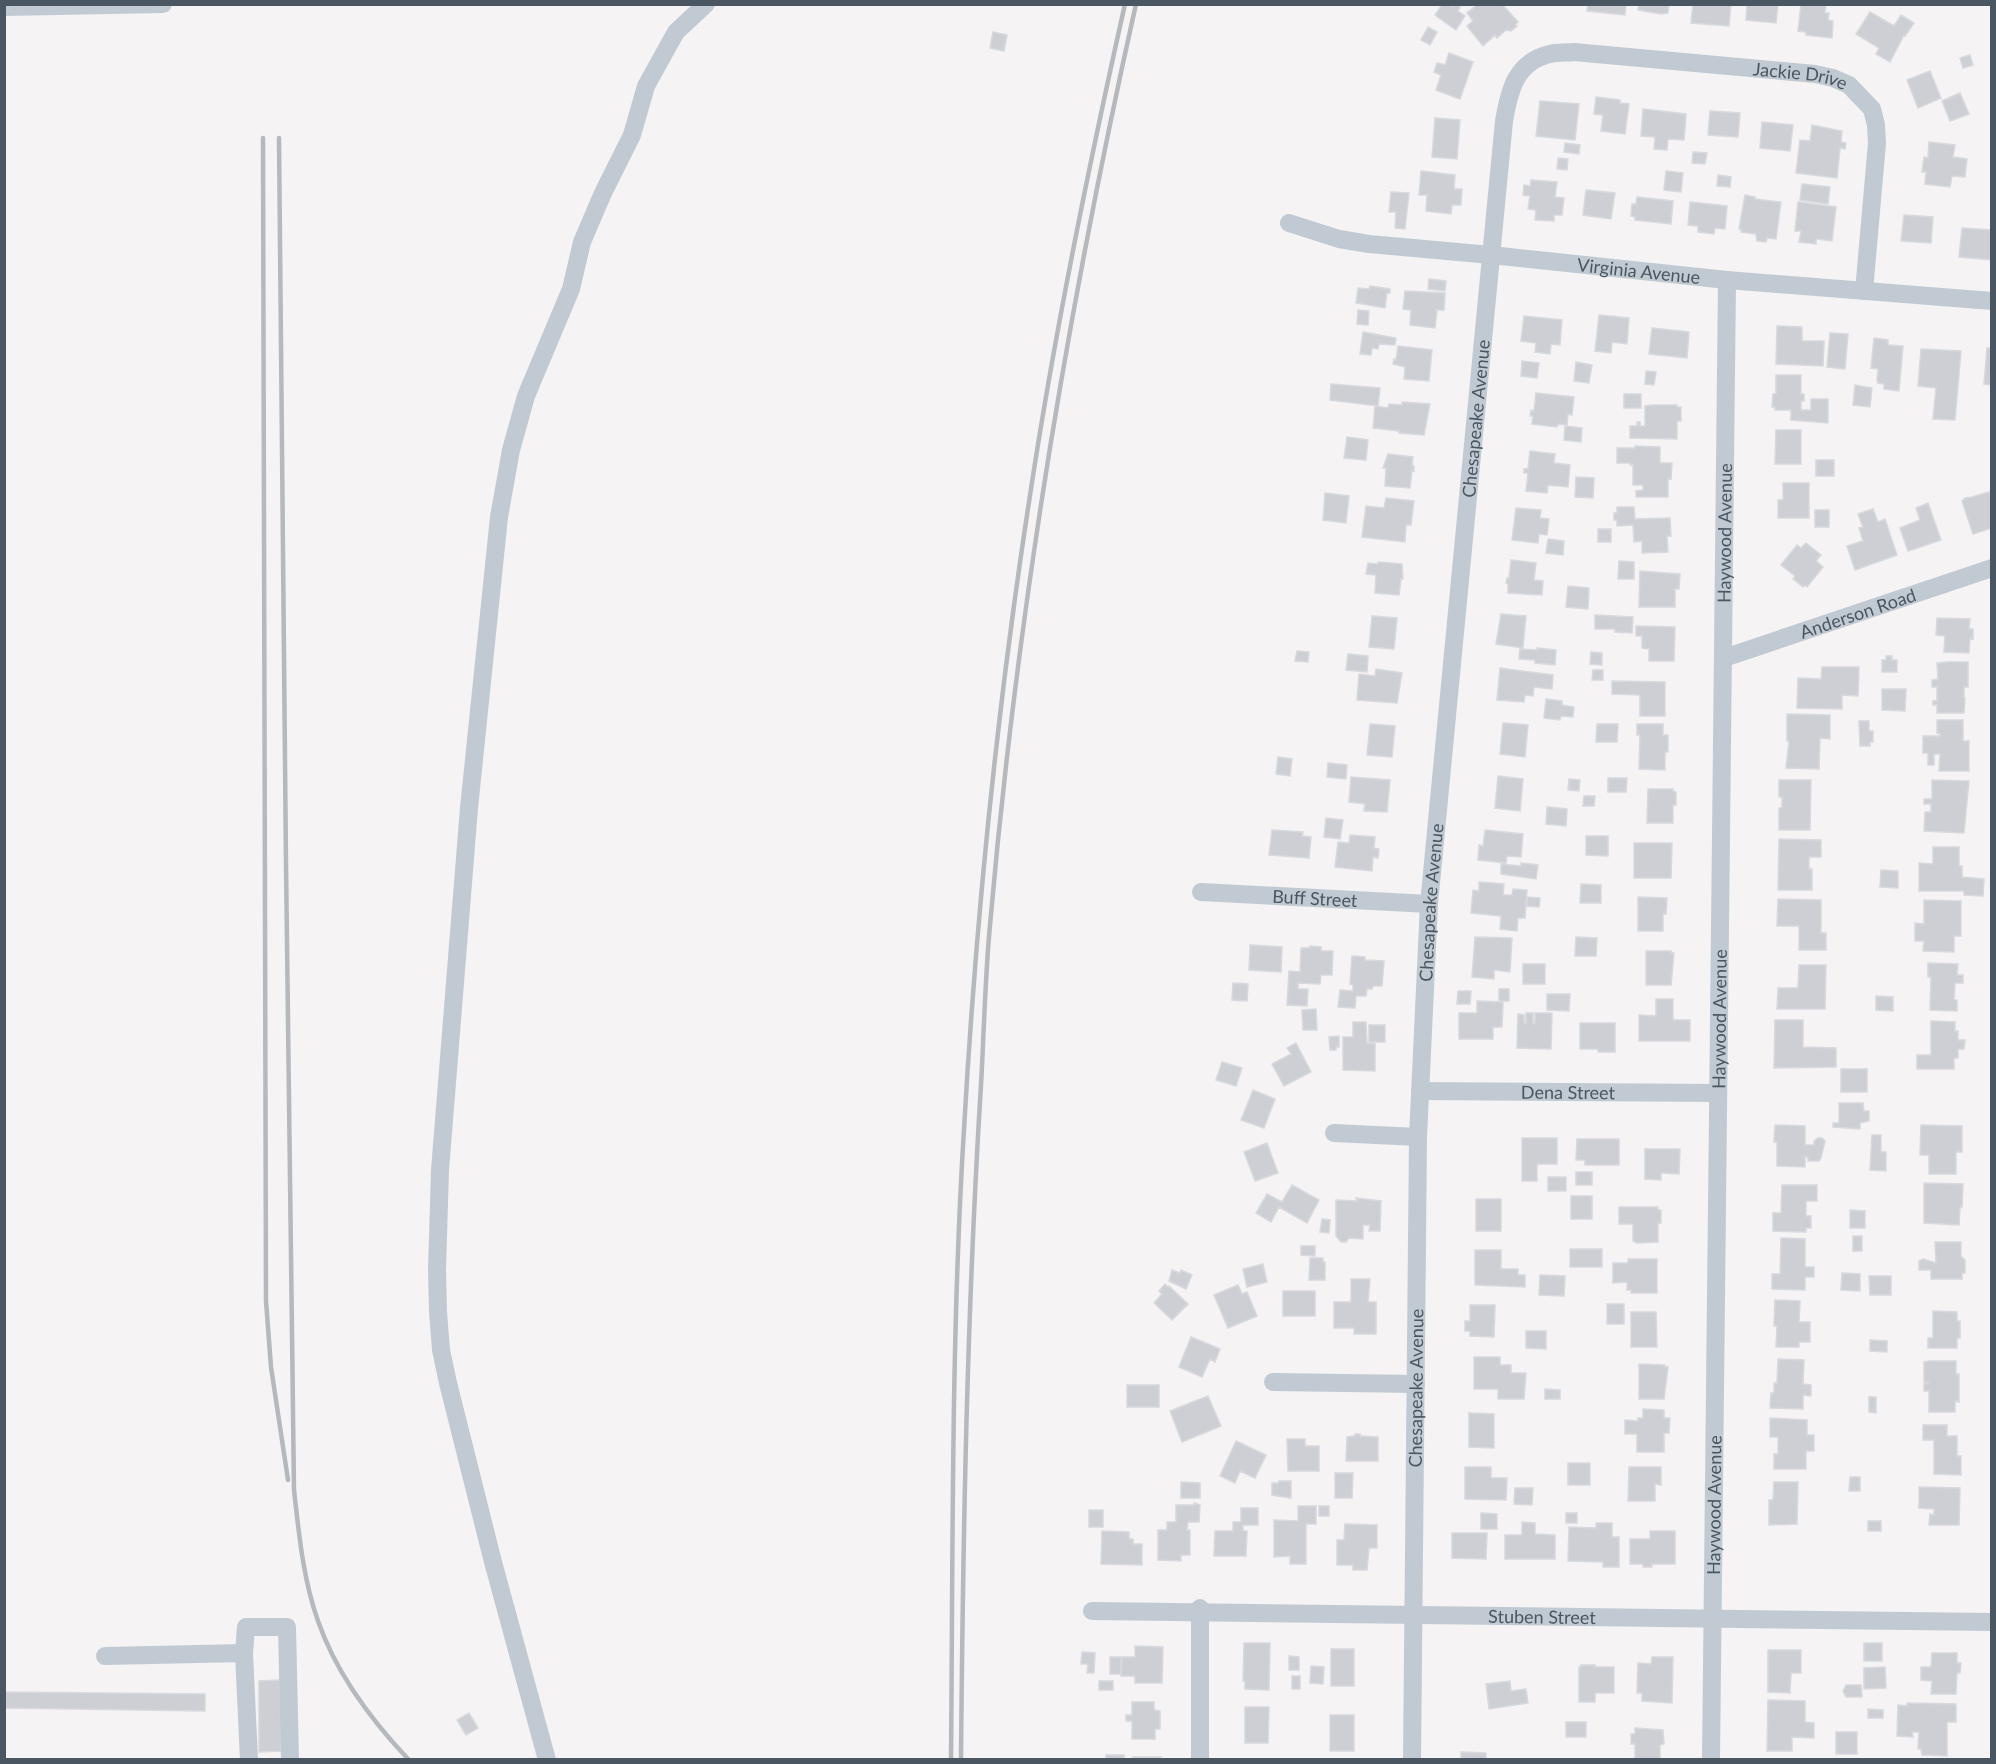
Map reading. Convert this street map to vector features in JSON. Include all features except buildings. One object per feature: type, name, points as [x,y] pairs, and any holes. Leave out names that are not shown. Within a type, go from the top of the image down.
[{"type":"street","points":[[16,6],[163,4]]},
{"type":"street","points":[[547,1760],[448,1383],[440,1331],[437,1270],[440,1170],[469,808],[499,517],[512,450],[526,396],[571,289],[582,242],[632,135],[646,86],[676,32],[706,4]]},
{"type":"street","name":"Jackie Drive","points":[[1537,59],[1550,54],[1574,52],[1815,74],[1849,85],[1872,108],[1877,143],[1864,291]]},
{"type":"street","name":"Chesapeake Avenue","points":[[1412,1760],[1418,1137],[1429,904],[1504,121],[1510,90],[1521,71],[1537,59]]},
{"type":"street","name":"Virginia Avenue","points":[[1289,223],[1339,239],[1727,280],[1992,302]]},
{"type":"street","name":"Haywood Avenue","points":[[1711,1760],[1727,280]]},
{"type":"street","name":"Anderson Road","points":[[1724,658],[1992,568]]},
{"type":"street","name":"Buff Street","points":[[1201,892],[1429,904]]},
{"type":"street","name":"Dena Street","points":[[1420,1091],[1718,1093]]},
{"type":"street","points":[[1334,1133],[1418,1137]]},
{"type":"street","points":[[1273,1382],[1416,1384]]},
{"type":"street","name":"Stuben Street","points":[[1092,1611],[1992,1622]]},
{"type":"street","points":[[1200,1611],[1200,1760]]},
{"type":"street","points":[[249,1760],[244,1653],[246,1628],[287,1627],[290,1760]]},
{"type":"street","points":[[105,1656],[244,1653]]},
{"type":"railway","points":[[951,1760],[953,1444],[957,1287],[969,1050],[981,893],[1007,658],[1049,377],[1072,252],[1125,4]]},
{"type":"railway","points":[[961,1760],[972,1253],[987,965],[1001,809],[1030,578],[1067,347],[1111,118],[1136,4]]},
{"type":"railway","points":[[263,138],[266,1301],[271,1367],[288,1480]]},
{"type":"railway","points":[[279,138],[294,1490],[305,1573],[318,1621],[326,1640],[356,1695],[409,1760]]}]
